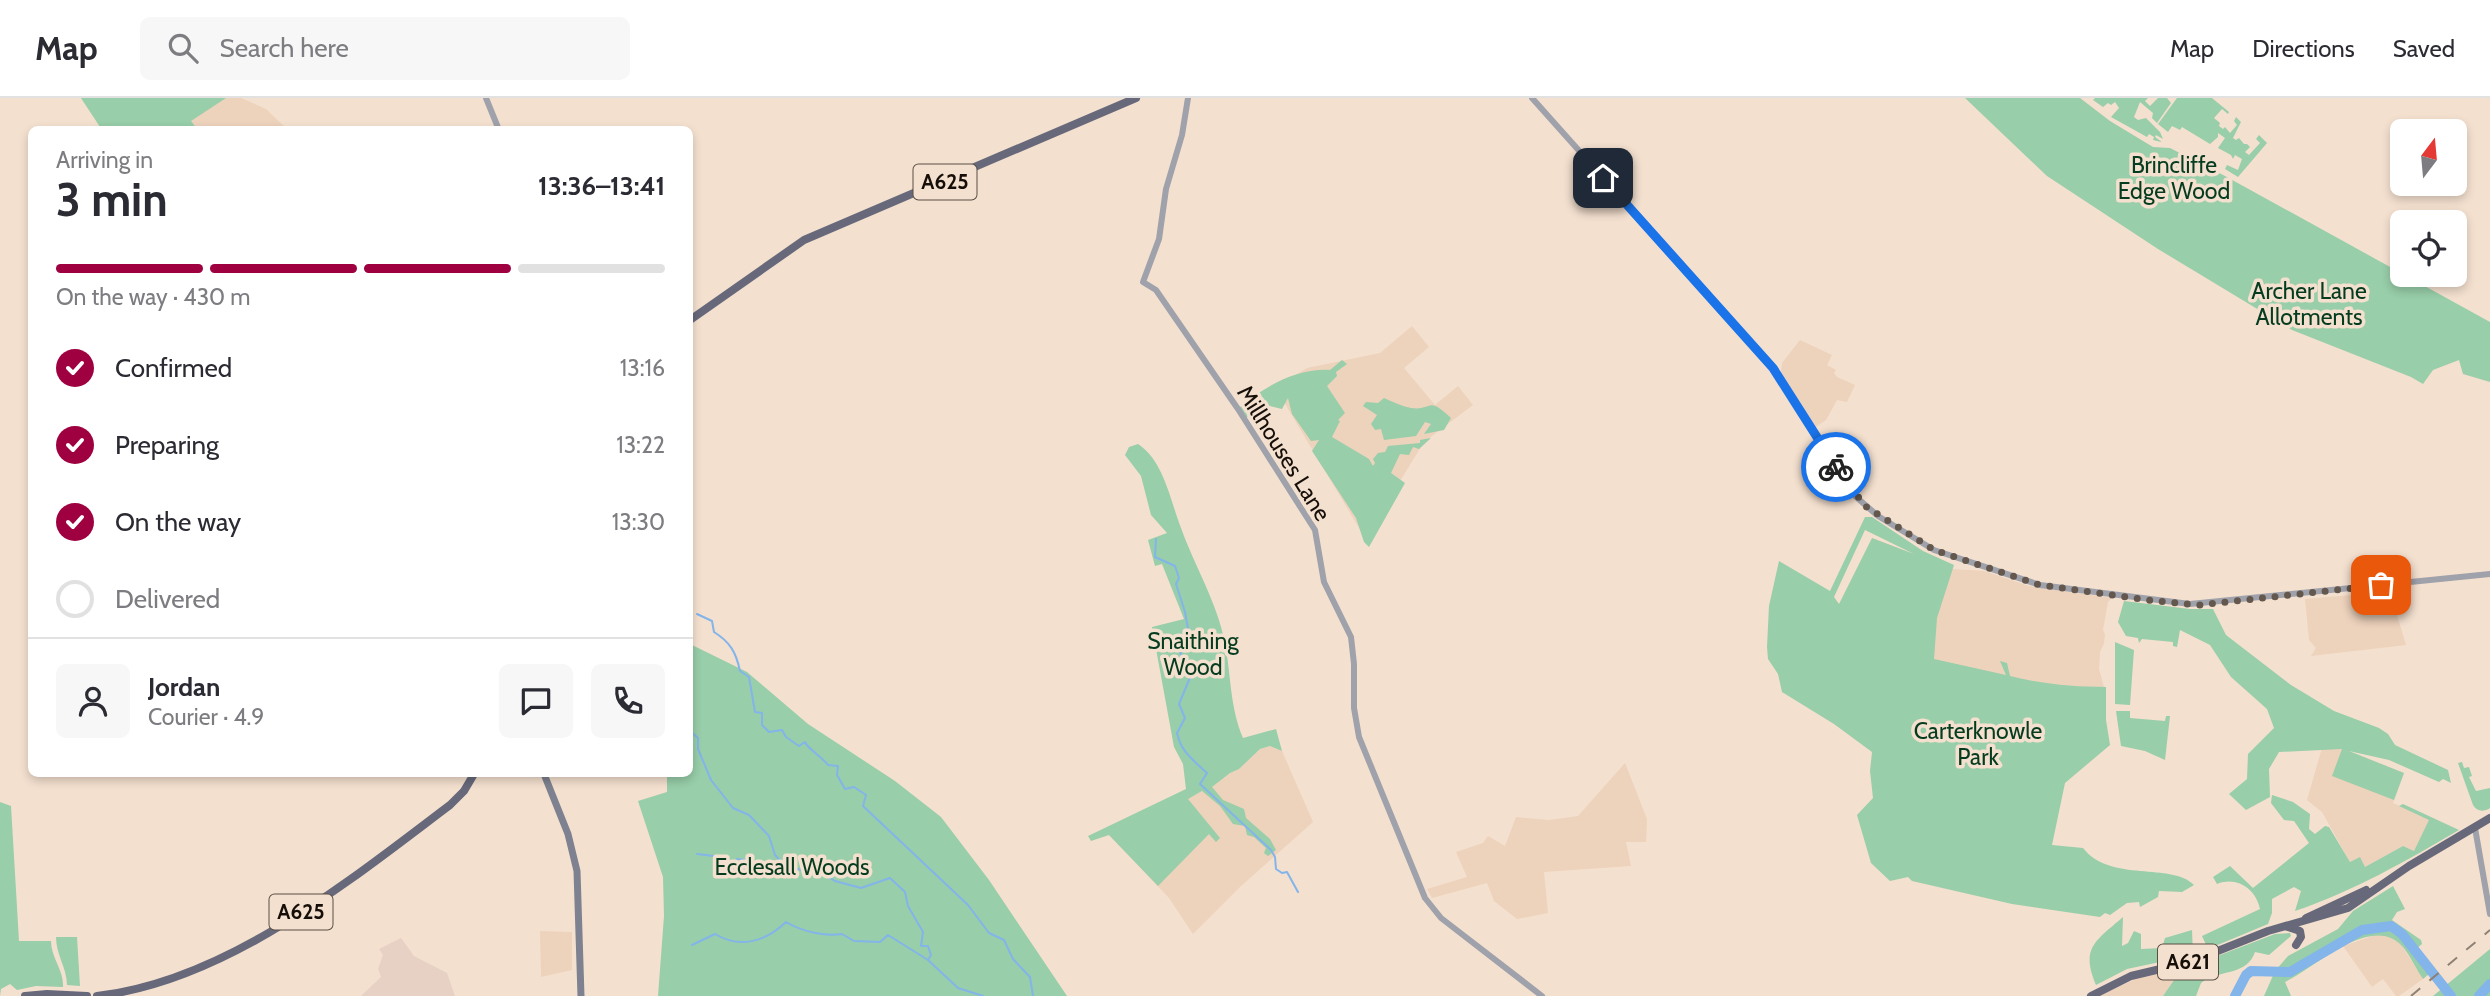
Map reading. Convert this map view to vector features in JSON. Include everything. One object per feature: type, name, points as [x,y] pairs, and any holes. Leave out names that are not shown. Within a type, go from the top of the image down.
[{"type":"main road","name":"A625","points":[[693,318],[804,240],[1136,98]]},
{"type":"main road","name":"A625","points":[[97,996],[128,990],[202,966],[273,932],[450,805],[464,791],[472,777]]},
{"type":"main road","points":[[545,777],[568,834],[577,870],[581,996]]},
{"type":"main road","name":"A621","points":[[2320,910],[2334,909],[2345,900],[2370,889],[2490,818]]},
{"type":"main road","name":"A621","points":[[2091,996],[2131,976],[2197,960],[2302,920],[2356,904],[2370,889]]},
{"type":"main road","name":"A621","points":[[2302,920],[2325,904],[2356,890],[2370,889]]},
{"type":"main road","points":[[2285,926],[2300,931],[2301,937],[2296,945]]},
{"type":"main road","points":[[25,996],[87,996]]},
{"type":"street","points":[[486,98],[497,126]]},
{"type":"street","name":"Millhouses Lane","points":[[1188,98],[1182,135],[1166,189],[1159,239],[1143,282],[1156,290],[1238,409],[1315,530],[1324,582],[1351,637],[1354,664],[1353,708],[1359,737],[1425,898],[1441,918],[1542,996]]},
{"type":"street","points":[[1532,98],[1769,363],[1855,496],[1878,516],[1934,550],[2040,585],[2190,604],[2490,574]]},
{"type":"street","points":[[2474,828],[2490,914]]},
{"type":"shaded area","points":[[81,98],[241,98],[266,109],[284,126],[100,126]]},
{"type":"shaded area","points":[[1412,326],[1429,347],[1404,368],[1435,405],[1458,386],[1473,405],[1424,442],[1365,538],[1281,397],[1238,409],[1307,368],[1380,353]]},
{"type":"shaded area","points":[[1800,340],[1832,355],[1827,365],[1836,370],[1834,373],[1837,377],[1855,385],[1847,402],[1837,400],[1826,420],[1814,428],[1781,372],[1782,363]]},
{"type":"shaded area","points":[[1872,538],[1952,569],[1984,571],[2029,586],[2112,598],[2108,602],[2103,630],[2104,643],[2100,652],[2099,669],[2104,687],[2104,712],[1920,655]]},
{"type":"shaded area","points":[[2387,592],[2391,595],[2406,645],[2311,656],[2316,648],[2309,640],[2305,599]]},
{"type":"shaded area","points":[[1270,746],[1282,751],[1313,822],[1240,887],[1193,934],[1169,898],[1108,834],[1212,787],[1239,769],[1260,749]]},
{"type":"shaded area","points":[[2322,748],[2342,749],[2404,773],[2393,803],[2430,820],[2414,851],[2403,846],[2365,867],[2350,862],[2322,812],[2307,800]]},
{"type":"shaded area","points":[[1625,763],[1647,819],[1646,842],[1626,842],[1631,866],[1544,872],[1548,913],[1517,919],[1494,901],[1487,883],[1432,898],[1427,889],[1467,877],[1456,852],[1483,843],[1488,836],[1505,846],[1516,817],[1549,820],[1578,816]]},
{"type":"shaded area","points":[[540,931],[572,932],[572,970],[541,977]]},
{"type":"shaded area","points":[[2376,935],[2387,935],[2400,943],[2423,979],[2399,996],[2396,996],[2383,979],[2372,987],[2343,946]]},
{"type":"shaded area","points":[[401,938],[414,956],[447,973],[455,996],[361,996],[381,977],[378,969],[383,955],[379,949]]},
{"type":"shaded area","points":[[2181,970],[2163,996],[2099,996],[2138,978]]},
{"type":"green space","points":[[81,98],[226,98],[191,121],[195,126],[99,126]]},
{"type":"green space","points":[[1965,98],[2080,98],[2110,121],[2153,147],[2170,148],[2225,176],[2390,267],[2390,287],[2426,287],[2490,322],[2490,382],[2463,374],[2459,360],[2433,370],[2423,384],[2292,330],[2158,249],[2047,176]]},
{"type":"green space","points":[[2148,98],[2145,101],[2150,106],[2158,98],[2167,98],[2171,103],[2157,123],[2152,118],[2153,113],[2140,102],[2134,117],[2138,120],[2146,118],[2160,132],[2163,139],[2156,135],[2155,137],[2162,142],[2153,140],[2154,137],[2149,134],[2147,137],[2111,117],[2119,108],[2115,102],[2103,107],[2093,100]]},
{"type":"green space","points":[[2177,98],[2212,98],[2229,112],[2228,114],[2222,109],[2214,118],[2220,123],[2219,126],[2223,129],[2225,127],[2230,133],[2237,125],[2234,121],[2236,117],[2241,122],[2233,138],[2239,138],[2250,147],[2245,152],[2249,155],[2260,143],[2256,139],[2259,135],[2267,143],[2238,177],[2225,169],[2227,165],[2238,170],[2242,159],[2235,155],[2233,159],[2218,148],[2225,138],[2218,133],[2218,137],[2210,144],[2182,127],[2180,130],[2172,126],[2168,132],[2158,124]]},
{"type":"green space","points":[[1342,360],[1347,364],[1336,372],[1337,376],[1327,386],[1345,413],[1338,420],[1340,421],[1332,437],[1369,459],[1373,466],[1373,459],[1378,453],[1385,452],[1388,446],[1420,443],[1420,440],[1431,438],[1419,449],[1413,447],[1409,455],[1400,454],[1391,473],[1405,483],[1369,547],[1364,542],[1356,518],[1312,451],[1319,440],[1311,441],[1292,414],[1288,398],[1282,409],[1270,406],[1245,418],[1239,408],[1281,380],[1305,372],[1330,370]]},
{"type":"green space","points":[[1384,398],[1411,408],[1437,407],[1451,418],[1444,430],[1424,434],[1431,424],[1425,422],[1416,436],[1384,440],[1381,429],[1375,430],[1371,424],[1377,415],[1363,406],[1366,402],[1378,403]]},
{"type":"green space","name":"Snaithing Wood","points":[[1138,444],[1147,451],[1160,471],[1217,613],[1225,643],[1231,691],[1243,738],[1276,729],[1282,751],[1270,746],[1260,749],[1239,769],[1212,787],[1223,800],[1244,809],[1246,818],[1270,839],[1276,850],[1268,856],[1264,853],[1266,848],[1254,837],[1247,835],[1245,826],[1233,824],[1220,806],[1202,791],[1188,799],[1220,838],[1216,842],[1209,834],[1158,886],[1109,835],[1091,841],[1088,836],[1186,789],[1183,764],[1174,747],[1152,627],[1184,619],[1162,564],[1155,566],[1148,540],[1167,533],[1151,515],[1141,476],[1125,455],[1129,447]]},
{"type":"green space","name":"Carterknowle Park","points":[[1865,517],[1872,517],[1923,551],[1954,565],[1937,618],[1934,659],[2006,675],[2000,661],[2007,663],[2010,676],[2058,684],[2106,687],[2106,720],[2110,745],[2065,783],[2052,845],[2083,848],[2095,859],[2109,865],[2171,874],[2194,885],[2182,892],[2159,891],[2158,897],[2140,907],[2139,902],[2127,903],[2110,915],[2105,913],[2100,917],[2012,904],[1912,881],[1908,877],[1890,881],[1871,863],[1857,815],[1873,798],[1870,771],[1872,752],[1834,724],[1782,692],[1778,674],[1768,659],[1769,606],[1779,561],[1830,591]],"holes":[[[1865,530],[1914,554],[1872,538],[1839,604],[1834,597]]]},
{"type":"green space","points":[[2124,601],[2213,609],[2226,635],[2291,685],[2334,711],[2379,728],[2388,734],[2395,745],[2448,770],[2451,783],[2443,779],[2439,782],[2389,760],[2349,751],[2404,773],[2394,800],[2332,776],[2342,749],[2279,752],[2269,769],[2270,797],[2246,810],[2229,794],[2247,779],[2248,754],[2274,728],[2267,709],[2231,677],[2210,645],[2180,630],[2177,647],[2173,646],[2173,642],[2142,639],[2139,643],[2138,638],[2126,636],[2118,622]]},
{"type":"green space","points":[[2115,642],[2134,650],[2130,705],[2115,704]]},
{"type":"green space","name":"Ecclesall Woods","points":[[693,645],[747,672],[808,724],[895,781],[941,817],[989,880],[1067,996],[658,996],[664,916],[663,877],[638,801],[667,792],[667,777],[693,777]]},
{"type":"green space","points":[[2116,711],[2130,711],[2130,718],[2165,721],[2166,716],[2170,716],[2165,760],[2145,751],[2121,746]]},
{"type":"green space","points":[[2462,762],[2464,768],[2469,767],[2472,776],[2469,777],[2476,791],[2490,788],[2490,808],[2481,811],[2473,805],[2458,763]]},
{"type":"green space","points":[[2272,795],[2293,802],[2310,814],[2309,829],[2315,834],[2325,826],[2329,827],[2350,862],[2360,857],[2365,867],[2403,846],[2414,851],[2429,820],[2399,806],[2403,804],[2459,830],[2359,885],[2295,911],[2301,891],[2294,887],[2272,899],[2272,913],[2268,924],[2208,949],[2202,936],[2260,909],[2250,890],[2238,883],[2217,884],[2213,877],[2230,866],[2253,888],[2309,843],[2294,821],[2284,820],[2271,803]]},
{"type":"green space","points":[[0,802],[11,806],[19,941],[51,941],[63,987],[36,986],[17,990],[10,984],[1,989],[0,996]]},
{"type":"green space","points":[[2393,886],[2405,909],[2397,912],[2392,920],[2421,940],[2422,944],[2412,952],[2425,965],[2432,965],[2435,969],[2423,979],[2402,946],[2389,937],[2375,936],[2343,946],[2285,982],[2291,996],[2264,996],[2275,971],[2288,956],[2338,929],[2353,911]]},
{"type":"green space","points":[[2123,917],[2122,946],[2128,943],[2134,931],[2141,934],[2141,949],[2162,948],[2165,938],[2192,930],[2193,955],[2127,969],[2096,985],[2091,972],[2090,953],[2098,939]]},
{"type":"green space","points":[[2290,933],[2291,936],[2269,955],[2255,952],[2246,965],[2205,980],[2196,996],[2163,996],[2181,970],[2275,934]]},
{"type":"green space","points":[[56,937],[77,937],[80,986],[67,985]]},
{"type":"green space","points":[[2490,949],[2490,996],[2433,996]]},
{"type":"waterway","points":[[1156,539],[1155,557],[1175,566],[1179,578],[1176,584],[1190,640],[1180,652],[1185,663],[1194,668],[1179,704],[1185,718],[1177,733],[1181,745],[1207,773],[1200,784],[1271,850],[1276,869],[1282,873],[1287,872],[1298,892]]},
{"type":"waterway","points":[[697,614],[712,621],[714,632],[728,644],[740,671],[749,677],[755,712],[762,713],[762,725],[769,732],[782,730],[786,737],[799,746],[805,742],[828,765],[838,766],[837,775],[845,789],[854,787],[866,795],[863,806],[968,905],[989,933],[1004,940],[1013,959],[1030,977],[1033,996]]},
{"type":"waterway","points":[[693,734],[698,738],[698,749],[711,780],[733,808],[749,815],[769,836],[775,855],[784,865],[791,869],[817,870],[835,881],[861,888],[890,878],[905,892],[908,906],[923,932],[921,946],[928,946],[931,955],[928,960],[958,988],[983,996]]},
{"type":"waterway","points":[[697,854],[722,857]]},
{"type":"waterway","points":[[737,859],[784,865]]},
{"type":"waterway","points":[[692,945],[715,934],[724,939],[743,942],[761,939],[786,922],[813,932],[842,934],[854,941],[880,942],[888,935],[928,960]]},
{"type":"waterway","points":[[2235,996],[2251,971],[2290,972],[2362,930],[2391,926],[2402,934],[2451,996]]},
{"type":"waterway","points":[[2479,996],[2490,984]]},
{"type":"railway","points":[[2411,996],[2490,930]]},
{"type":"way so far","points":[[1836,467],[1865,506],[1934,550],[2040,585],[2199,605],[2381,585]]},
{"type":"route","points":[[1603,178],[1773,368],[1791,392],[1836,467]]},
{"type":"park label","name":"Brincliffe Edge Wood","points":[[2174,178]]},
{"type":"park label","name":"Archer Lane Allotments","points":[[2309,304]]}]
